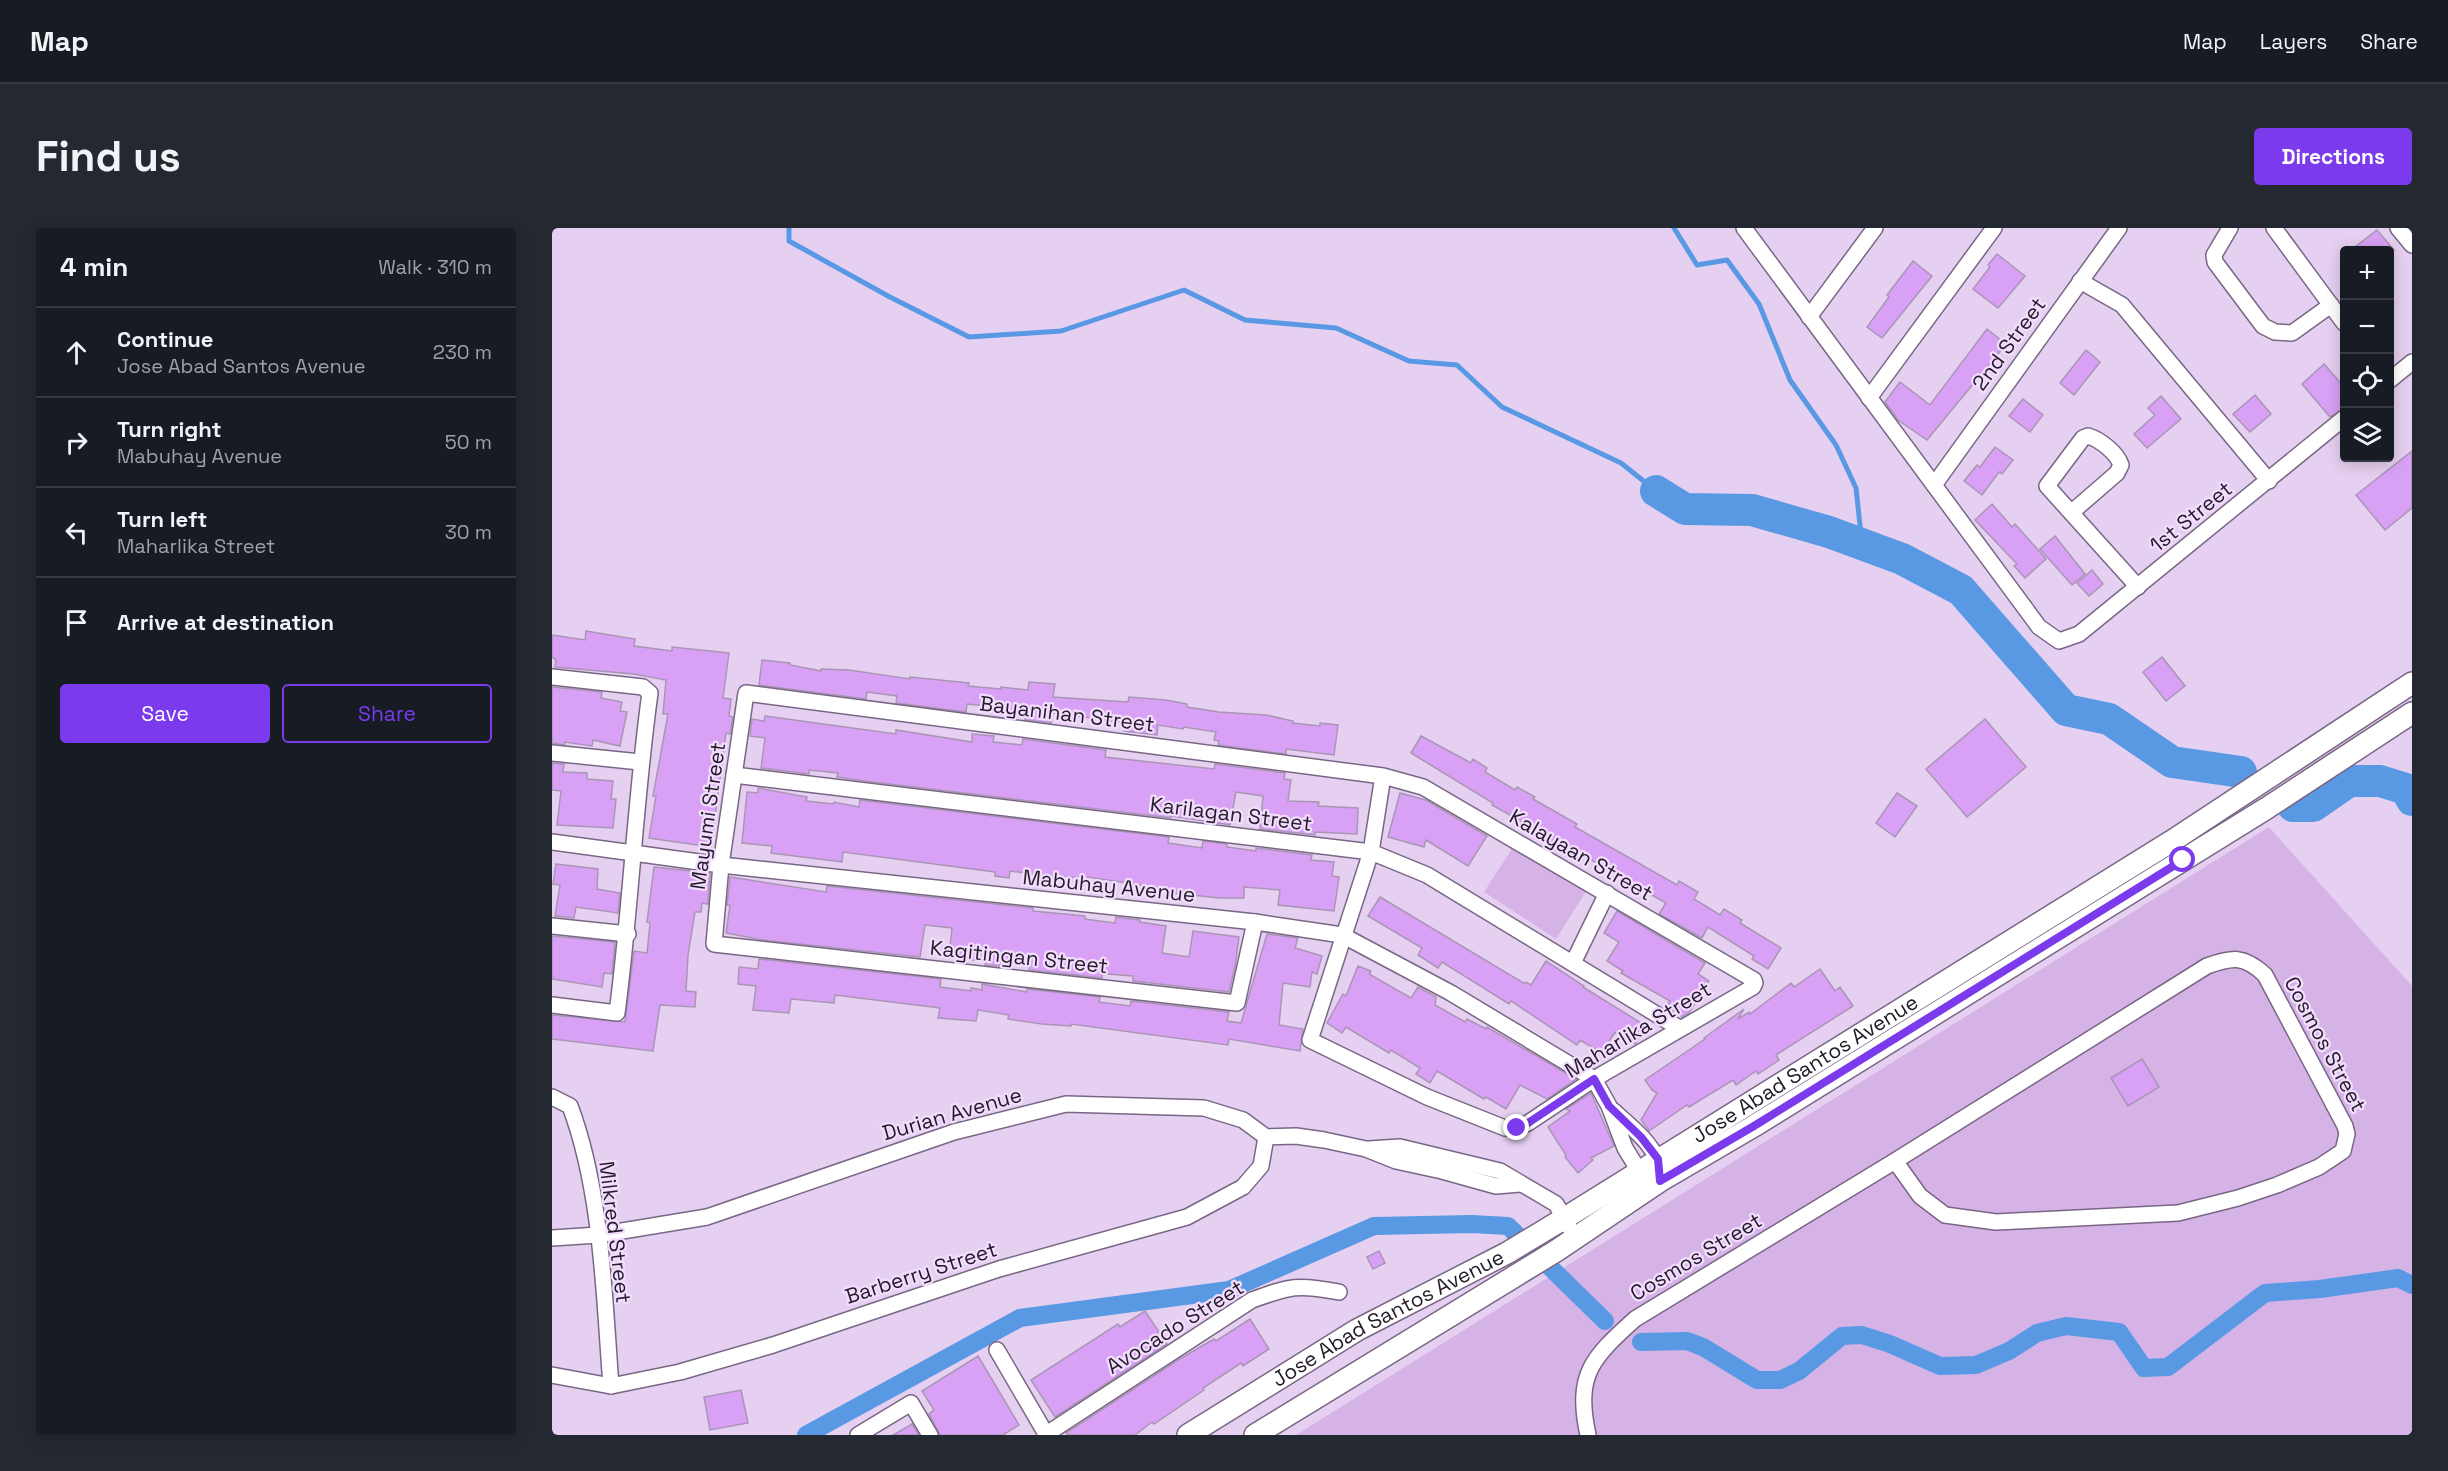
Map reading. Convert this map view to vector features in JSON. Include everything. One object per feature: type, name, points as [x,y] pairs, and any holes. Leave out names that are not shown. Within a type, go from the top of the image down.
[{"type":"main road","name":"Jose Abad Santos Avenue","points":[[1188,1435],[1357,1330],[1507,1253],[1565,1218],[2241,797],[2412,683]]},
{"type":"main road","name":"Jose Abad Santos Avenue","points":[[1255,1435],[1556,1251],[1660,1181],[1754,1126],[2267,808],[2412,713]]},
{"type":"street","points":[[1809,317],[1875,228]]},
{"type":"street","points":[[1869,398],[1994,228]]},
{"type":"street","name":"2nd Street","points":[[1934,485],[2119,228]]},
{"type":"street","points":[[2230,228],[2214,255],[2215,262],[2263,326],[2275,332],[2292,333],[2331,305]]},
{"type":"street","points":[[2274,228],[2340,317]]},
{"type":"street","points":[[2398,228],[2412,245]]},
{"type":"street","points":[[1751,231],[1809,317],[1934,485]]},
{"type":"street","points":[[2080,281],[2122,305],[2269,480]]},
{"type":"street","points":[[2394,377],[2412,362]]},
{"type":"street","name":"1st Street","points":[[1934,485],[2039,627],[2059,641],[2079,634],[2340,421]]},
{"type":"street","points":[[2072,512],[2117,473],[2121,465],[2119,458],[2095,438],[2088,436],[2083,438],[2047,486],[2138,587]]},
{"type":"street","points":[[552,677],[643,687],[650,693],[640,762],[628,934],[617,1013],[552,1005]]},
{"type":"street","name":"Mayumi Street","points":[[714,944],[721,865],[746,693]]},
{"type":"street","name":"Bayanihan Street","points":[[746,693],[1383,776]]},
{"type":"street","points":[[552,753],[640,762]]},
{"type":"street","name":"Karilagan Street","points":[[734,775],[1371,852],[1427,875],[1679,1028]]},
{"type":"street","points":[[1342,935],[1371,852],[1383,776]]},
{"type":"street","name":"Kalayaan Street","points":[[1383,776],[1423,788],[1754,980]]},
{"type":"street","name":"Mabuhay Avenue","points":[[552,842],[721,865],[1255,922],[1342,935],[1451,993],[1594,1079],[1609,1106],[1625,1148],[1640,1171]]},
{"type":"street","points":[[1573,963],[1607,893]]},
{"type":"street","name":"Kagitingan Street","points":[[714,944],[1237,1003],[1255,922]]},
{"type":"street","points":[[552,926],[628,934]]},
{"type":"street","name":"Maharlika Street","points":[[1342,935],[1310,1040],[1427,1097],[1505,1128],[1517,1128],[1528,1123],[1594,1079],[1753,987],[1754,980]]},
{"type":"street","name":"Cosmos Street","points":[[1588,1435],[1584,1416],[1583,1389],[1591,1367],[1608,1344],[1635,1319],[1895,1161],[2207,966],[2235,959],[2245,960],[2255,965],[2265,975],[2345,1126],[2347,1134],[2343,1151],[2319,1167],[2238,1198],[2178,1213],[1996,1222],[1945,1215],[1920,1196],[1895,1161]]},
{"type":"street","name":"Milkred Street","points":[[552,1097],[570,1106],[580,1133],[598,1235],[611,1386]]},
{"type":"street","name":"Durian Avenue","points":[[552,1238],[598,1235],[707,1217],[954,1132],[1066,1104],[1204,1108],[1243,1120],[1266,1137]]},
{"type":"street","name":"Mabuhay Avenue","points":[[1609,1106],[1641,1137],[1658,1159]]},
{"type":"street","points":[[1266,1137],[1296,1136],[1366,1149],[1396,1161],[1496,1186],[1520,1184],[1556,1204],[1575,1237]]},
{"type":"street","name":"Barberry Street","points":[[552,1375],[611,1386],[680,1372],[773,1345],[999,1269],[1186,1217],[1243,1186],[1261,1166],[1266,1137]]},
{"type":"street","points":[[1658,1159],[1660,1181]]},
{"type":"street","points":[[1640,1171],[1660,1181]]},
{"type":"street","name":"Avocado Street","points":[[1045,1435],[1252,1300],[1288,1287],[1306,1286],[1339,1292]]},
{"type":"street","points":[[996,1350],[1045,1435]]},
{"type":"street","points":[[858,1435],[911,1403],[930,1435]]},
{"type":"shaded area","points":[[2269,827],[2412,986],[2412,1435],[1296,1435]]},
{"type":"shaded area","points":[[1515,844],[1587,890],[1556,939],[1484,892]]},
{"type":"building","points":[[2377,230],[2391,246],[2356,246]]},
{"type":"building","points":[[1997,254],[2025,276],[1998,308],[1973,289]]},
{"type":"building","points":[[1913,261],[1932,276],[1882,338],[1867,327],[1889,297],[1887,295]]},
{"type":"building","points":[[1987,329],[2006,344],[1927,440],[1898,420],[1885,402],[1900,382],[1930,405]]},
{"type":"building","points":[[2086,350],[2100,362],[2074,395],[2060,383]]},
{"type":"building","points":[[2324,364],[2340,382],[2340,411],[2330,417],[2302,384]]},
{"type":"building","points":[[2255,395],[2271,414],[2250,432],[2233,414]]},
{"type":"building","points":[[2161,396],[2181,419],[2147,448],[2134,434],[2155,415],[2148,408]]},
{"type":"building","points":[[2023,399],[2043,415],[2030,432],[2009,416]]},
{"type":"building","points":[[1995,447],[2013,460],[2002,474],[1999,472],[1982,495],[1964,481],[1977,465],[1980,467]]},
{"type":"building","points":[[2412,451],[2412,508],[2385,530],[2356,495]]},
{"type":"building","points":[[1992,504],[2012,527],[2015,524],[2046,559],[2025,578],[2014,566],[2017,564],[1975,520]]},
{"type":"building","points":[[2055,536],[2085,574],[2072,585],[2040,549]]},
{"type":"building","points":[[2092,570],[2103,584],[2089,596],[2077,583]]},
{"type":"building","points":[[586,631],[635,639],[634,646],[672,651],[672,647],[729,653],[723,698],[731,699],[729,716],[733,717],[730,734],[726,733],[711,847],[649,838],[656,796],[653,796],[668,714],[663,714],[666,680],[634,674],[555,667],[556,660],[552,657],[552,635],[585,640]]},
{"type":"building","points":[[2162,657],[2185,686],[2166,701],[2143,672]]},
{"type":"building","points":[[762,660],[790,663],[790,665],[821,671],[821,669],[849,670],[910,679],[910,677],[969,683],[968,686],[1001,689],[1001,687],[1028,690],[1029,682],[1055,684],[1053,697],[1128,702],[1129,697],[1166,700],[1187,704],[1187,707],[1266,715],[1293,721],[1293,723],[1338,725],[1334,755],[1286,749],[1286,754],[1218,745],[1219,741],[1214,740],[1216,732],[1184,727],[1183,729],[1158,725],[1157,735],[1124,731],[1125,723],[1052,713],[1051,723],[1025,720],[1026,715],[999,712],[999,707],[967,704],[966,712],[896,703],[897,696],[867,692],[866,699],[759,685]]},
{"type":"building","points":[[552,687],[602,692],[601,698],[622,702],[620,711],[627,712],[620,746],[593,740],[592,746],[565,742],[565,745],[552,743]]},
{"type":"building","points":[[765,716],[896,734],[896,730],[972,742],[972,734],[994,736],[993,742],[1022,745],[1023,739],[1106,750],[1105,757],[1214,769],[1215,764],[1285,773],[1284,779],[1291,780],[1288,801],[1319,802],[1318,806],[1358,808],[1357,834],[1315,832],[1315,835],[1260,829],[1263,796],[1236,792],[1230,825],[1171,816],[1171,818],[864,781],[837,777],[838,773],[809,770],[809,774],[761,768],[765,738],[750,736],[752,719],[764,721]]},
{"type":"building","points":[[1985,719],[2026,767],[1967,817],[1926,769]]},
{"type":"building","points":[[1421,736],[1471,763],[1473,759],[1487,768],[1485,772],[1515,790],[1517,787],[1535,797],[1533,799],[1577,824],[1575,827],[1677,885],[1679,881],[1698,892],[1694,899],[1720,915],[1724,909],[1742,920],[1740,923],[1781,948],[1768,969],[1752,959],[1754,956],[1708,927],[1702,938],[1659,914],[1666,903],[1593,861],[1560,843],[1555,850],[1543,843],[1547,836],[1492,805],[1493,803],[1411,753]]},
{"type":"building","points":[[552,763],[564,764],[563,772],[587,773],[587,779],[613,781],[611,799],[616,799],[613,828],[557,825],[561,791],[552,790]]},
{"type":"building","points":[[758,788],[807,797],[806,801],[833,804],[834,802],[859,807],[860,800],[1169,837],[1168,843],[1202,848],[1203,841],[1256,851],[1256,848],[1312,855],[1311,860],[1334,862],[1332,876],[1339,877],[1334,911],[1278,905],[1280,890],[1244,887],[1244,898],[1219,898],[1173,893],[1173,890],[1088,877],[1088,879],[1061,876],[1061,878],[1010,871],[1009,878],[995,876],[995,872],[843,852],[842,862],[771,853],[772,846],[742,843],[747,792],[758,793]]},
{"type":"building","points":[[1400,793],[1426,800],[1487,836],[1468,866],[1426,840],[1424,847],[1388,837]]},
{"type":"building","points":[[1897,793],[1917,806],[1895,837],[1876,823]]},
{"type":"building","points":[[556,864],[598,869],[597,889],[620,893],[618,913],[576,907],[574,918],[555,916],[560,885],[553,884]]},
{"type":"building","points":[[654,867],[710,873],[708,904],[702,903],[701,912],[695,912],[688,955],[686,991],[696,992],[695,1007],[660,1005],[653,1051],[552,1039],[552,1015],[625,1022],[634,951],[647,953],[650,923],[647,922]]},
{"type":"building","points":[[730,877],[826,892],[827,886],[1033,908],[1033,911],[1085,916],[1085,919],[1115,923],[1116,917],[1140,920],[1140,922],[1166,926],[1162,953],[1189,957],[1193,931],[1239,937],[1235,967],[1229,992],[1133,981],[1133,976],[1107,974],[1102,975],[1102,978],[1029,970],[1030,964],[1001,961],[1000,966],[985,965],[986,961],[949,958],[952,928],[925,925],[920,957],[762,940],[726,933],[730,905],[727,905]]},
{"type":"building","points":[[1380,897],[1525,984],[1526,982],[1531,985],[1546,961],[1646,1026],[1635,1044],[1615,1032],[1602,1053],[1580,1040],[1577,1045],[1511,1001],[1509,1004],[1442,962],[1438,968],[1418,955],[1422,948],[1368,916]]},
{"type":"building","points":[[1617,911],[1705,963],[1698,974],[1709,981],[1689,1013],[1682,1017],[1666,1007],[1670,1001],[1621,973],[1623,971],[1607,961],[1619,942],[1604,933]]},
{"type":"building","points":[[1267,934],[1298,938],[1295,948],[1322,956],[1317,974],[1312,972],[1310,987],[1283,983],[1279,1025],[1303,1029],[1300,1051],[1229,1039],[1228,1045],[1071,1024],[1071,1026],[1042,1024],[1008,1019],[1009,1015],[978,1010],[976,1021],[938,1018],[940,1008],[835,995],[834,1003],[791,999],[789,1013],[753,1010],[756,986],[738,984],[739,967],[758,969],[759,959],[941,979],[940,987],[971,991],[971,988],[982,990],[982,984],[1027,992],[1027,989],[1100,997],[1099,1002],[1130,1006],[1131,1001],[1229,1012],[1227,1021],[1241,1023]]},
{"type":"building","points":[[552,936],[615,942],[612,974],[604,973],[602,987],[552,979]]},
{"type":"building","points":[[1358,966],[1371,971],[1369,974],[1411,998],[1418,987],[1436,997],[1435,1005],[1465,1022],[1467,1019],[1486,1029],[1487,1027],[1576,1079],[1547,1099],[1520,1085],[1506,1109],[1486,1097],[1484,1099],[1437,1071],[1430,1083],[1416,1074],[1420,1068],[1391,1050],[1389,1053],[1346,1027],[1342,1033],[1327,1023],[1343,994],[1346,996]]},
{"type":"building","points":[[1820,969],[1835,991],[1840,987],[1853,1006],[1776,1055],[1779,1060],[1758,1074],[1756,1071],[1736,1085],[1733,1080],[1689,1107],[1687,1105],[1649,1131],[1641,1120],[1657,1093],[1645,1080],[1744,1009],[1738,1019],[1749,1012],[1750,1014],[1791,983],[1794,987]]},
{"type":"building","points":[[2142,1059],[2159,1087],[2128,1106],[2111,1078]]},
{"type":"building","points":[[1591,1093],[1614,1146],[1591,1158],[1593,1160],[1578,1173],[1565,1157],[1566,1155],[1548,1127],[1570,1111],[1566,1109]]},
{"type":"building","points":[[1379,1251],[1385,1263],[1373,1269],[1367,1257]]},
{"type":"building","points":[[1145,1311],[1167,1344],[1055,1417],[1031,1380],[1118,1324],[1120,1327]]},
{"type":"building","points":[[1250,1319],[1269,1349],[1243,1366],[1241,1363],[1154,1424],[1152,1422],[1135,1435],[1068,1435],[1066,1433],[1178,1360],[1214,1339],[1216,1341]]},
{"type":"building","points":[[978,1356],[1019,1425],[1003,1435],[940,1435],[929,1414],[934,1410],[922,1391]]},
{"type":"building","points":[[741,1390],[748,1423],[710,1430],[704,1397]]},
{"type":"building","points":[[912,1424],[919,1435],[893,1435]]},
{"type":"waterway","points":[[789,228],[789,241],[888,296],[969,337],[1061,331],[1184,290],[1245,320],[1336,328],[1409,361],[1457,365],[1502,407],[1621,463],[1656,491]]},
{"type":"waterway","points":[[1674,228],[1697,265],[1727,260],[1759,304],[1790,380],[1836,445],[1856,488],[1862,544]]},
{"type":"waterway","points":[[1656,491],[1685,509],[1752,510],[1829,532],[1902,559],[1961,590],[2066,710],[2109,719],[2172,762],[2241,772]]},
{"type":"waterway","points":[[2293,806],[2313,806],[2349,781],[2380,781],[2406,789],[2412,800]]},
{"type":"waterway","points":[[806,1435],[1020,1318],[1229,1290],[1374,1226],[1472,1224],[1508,1226],[1605,1321]]},
{"type":"waterway","points":[[1641,1342],[1687,1341],[1703,1347],[1757,1380],[1780,1380],[1799,1371],[1842,1336],[1862,1335],[1890,1344],[1940,1366],[1976,1365],[2009,1351],[2037,1333],[2066,1326],[2119,1332],[2144,1368],[2168,1367],[2265,1293],[2320,1289],[2398,1278],[2412,1285]]},
{"type":"route","points":[[1517,1128],[1594,1079],[1609,1106],[1641,1137],[1658,1159],[1660,1181],[1754,1126],[2183,860]]}]
